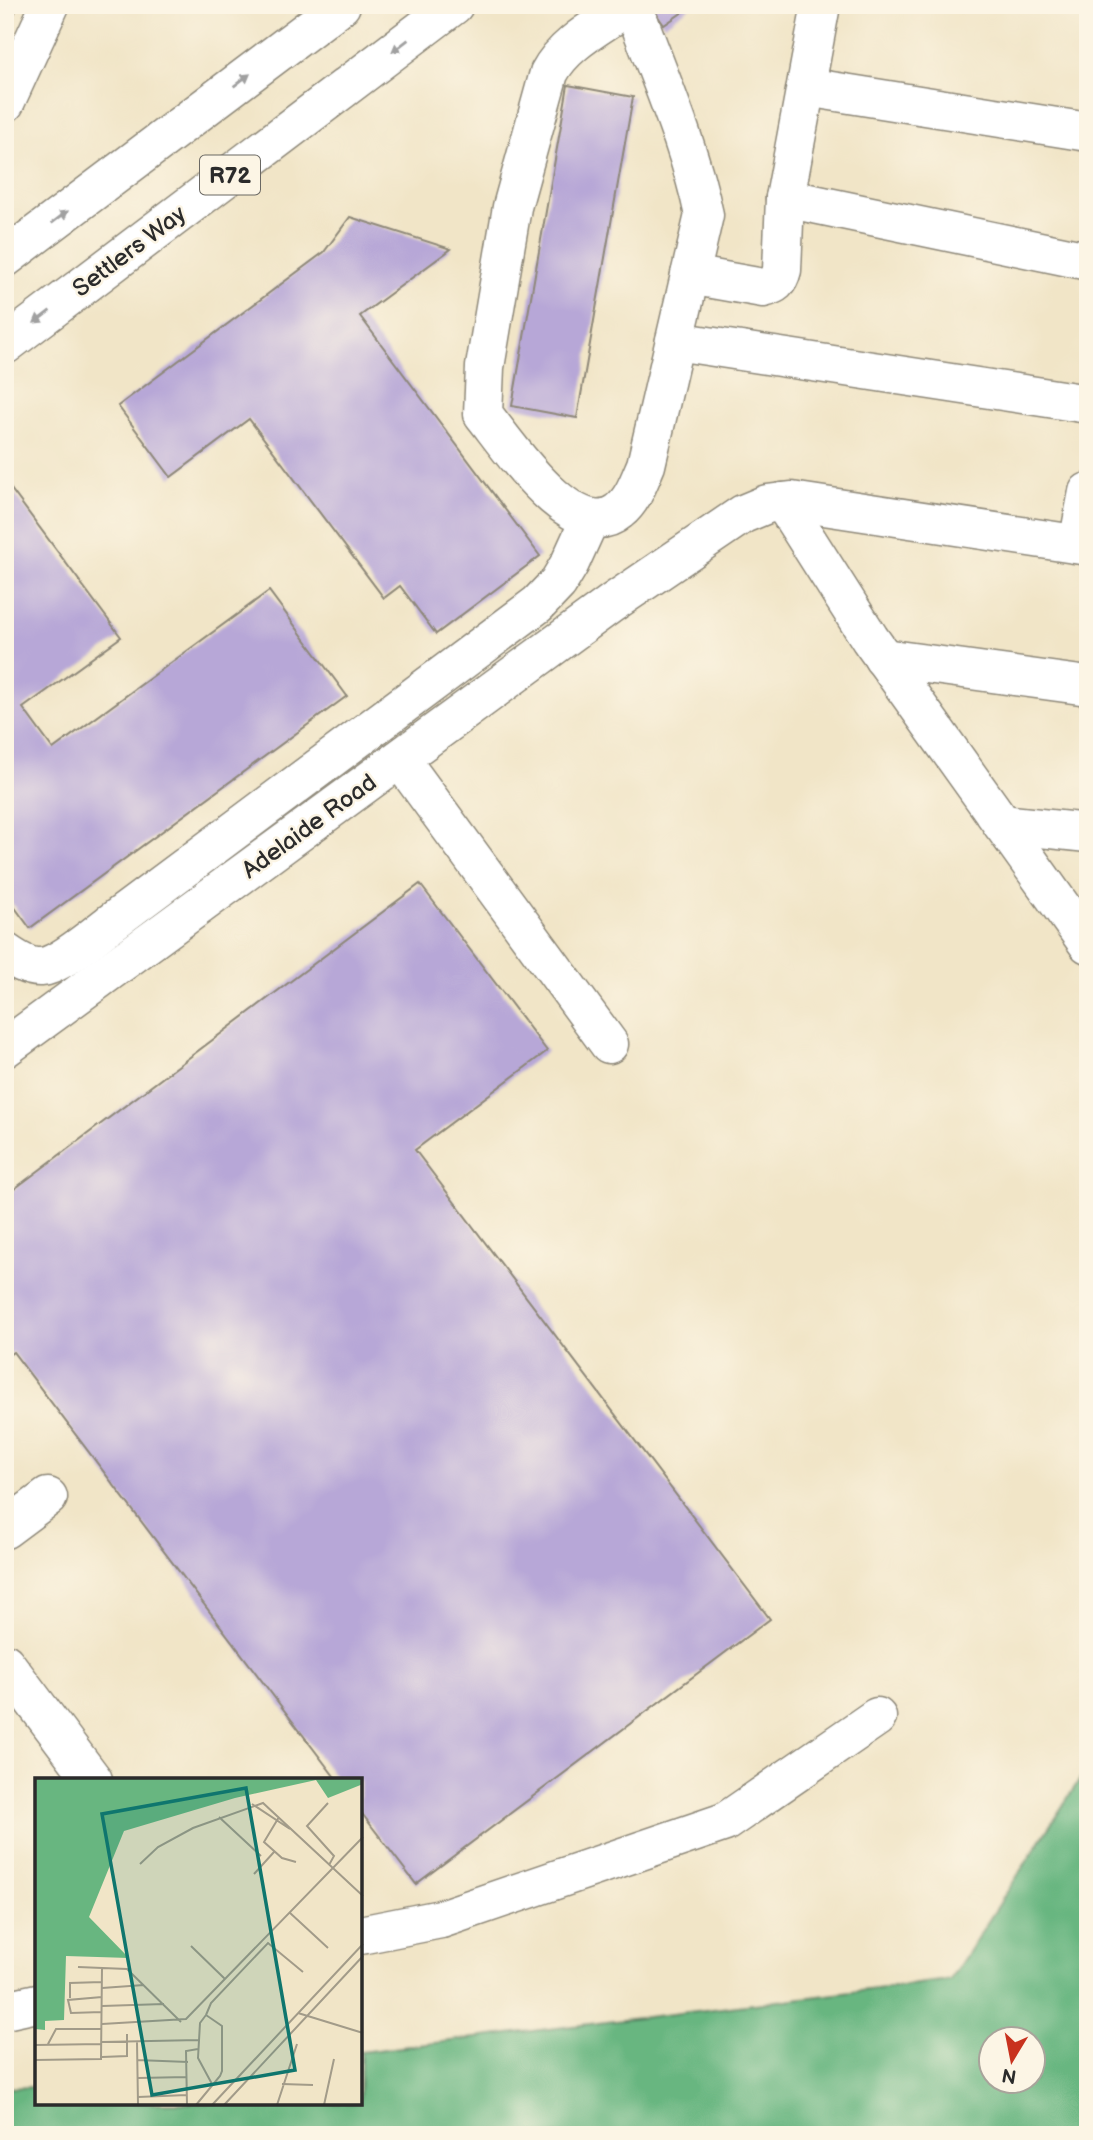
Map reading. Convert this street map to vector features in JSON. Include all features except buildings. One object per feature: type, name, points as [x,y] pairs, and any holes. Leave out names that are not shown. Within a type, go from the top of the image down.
[{"type":"main road","points":[[5,103],[50,5]]},
{"type":"main road","name":"R72","points":[[5,258],[341,5]]},
{"type":"main road","name":"Settlers Way","points":[[5,345],[454,5]]},
{"type":"main road","points":[[631,5],[678,125],[697,182],[704,215],[646,465],[633,495],[620,511],[608,518],[590,519],[561,502],[533,478],[483,414],[485,367],[512,207],[549,73],[566,50],[631,5]]},
{"type":"main road","points":[[690,275],[763,288],[774,285],[780,279],[785,198],[821,5]]},
{"type":"main road","points":[[806,87],[1088,132]]},
{"type":"main road","points":[[785,198],[1088,261]]},
{"type":"main road","points":[[675,341],[1088,404]]},
{"type":"main road","points":[[1088,492],[1083,545],[791,501],[783,502],[883,658],[1088,944]]},
{"type":"main road","name":"Adelaide Road","points":[[5,1048],[612,603],[743,514],[767,504],[783,502]]},
{"type":"main road","points":[[5,952],[17,961],[40,968],[55,963],[123,914],[538,604],[558,583],[590,519]]},
{"type":"main road","points":[[883,658],[1088,686]]},
{"type":"main road","points":[[400,759],[609,1044]]},
{"type":"main road","points":[[1002,824],[1088,833]]},
{"type":"main road","points":[[5,1529],[48,1497]]},
{"type":"main road","points":[[5,1664],[91,1778]]},
{"type":"main road","points":[[362,1936],[441,1919],[725,1822],[877,1717]]},
{"type":"main road","points":[[5,2010],[35,2003]]},
{"type":"green space","points":[[1088,1767],[1088,2135],[5,2135],[5,2088],[35,2087],[35,2105],[362,2105],[362,2052],[950,1980]]}]
